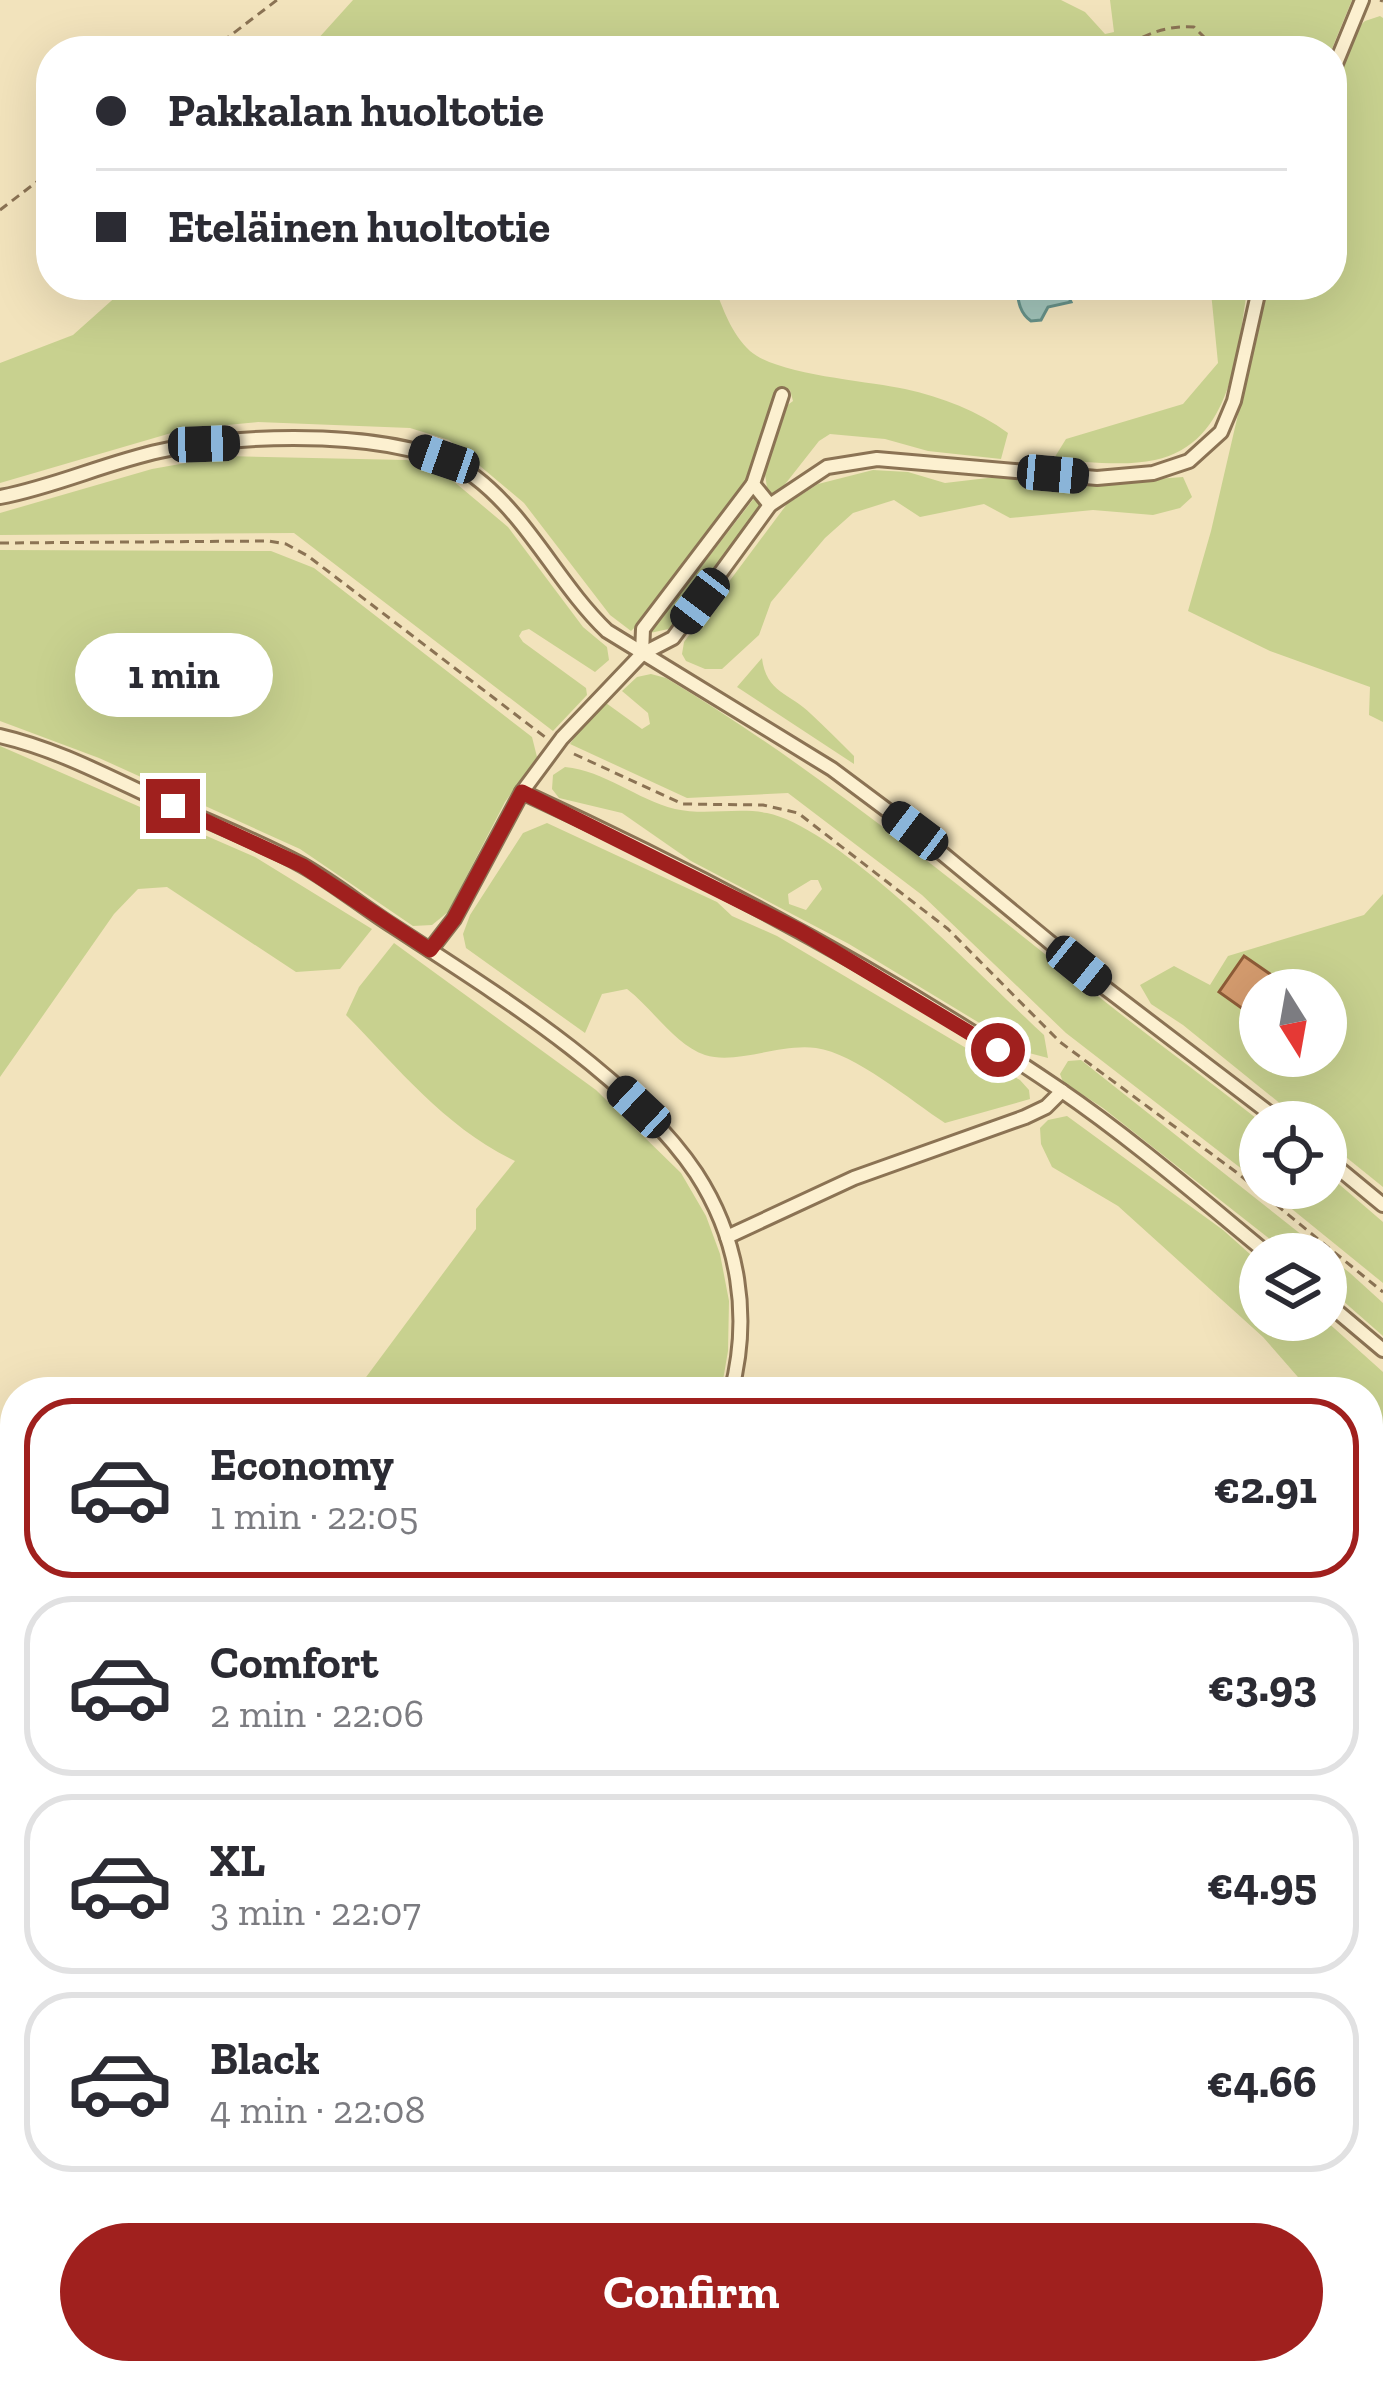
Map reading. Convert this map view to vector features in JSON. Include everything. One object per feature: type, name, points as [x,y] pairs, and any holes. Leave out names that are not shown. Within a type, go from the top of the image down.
[{"type":"lane","points":[[1347,36],[1362,0]]},
{"type":"lane","points":[[430,950],[454,919],[522,792],[556,746],[642,654],[673,638],[770,505],[827,467],[877,459],[1097,478],[1153,473],[1189,460],[1222,432],[1234,401],[1257,300]]},
{"type":"lane","points":[[642,654],[643,629],[753,484],[782,395]]},
{"type":"lane","points":[[0,497],[161,451],[204,444],[366,441],[405,446],[444,459],[496,495],[585,610],[607,631],[832,769],[1254,1101]]},
{"type":"lane","points":[[753,484],[770,505]]},
{"type":"lane","points":[[0,736],[86,766],[303,866],[565,1046],[657,1124],[698,1176],[728,1237],[739,1283],[735,1377]]},
{"type":"lane","points":[[522,792],[800,931],[1062,1091],[1241,1233]]},
{"type":"lane","points":[[728,1237],[854,1178],[1025,1118],[1062,1091]]},
{"type":"lane","points":[[1347,1175],[1383,1205]]},
{"type":"lane","points":[[1347,1320],[1383,1350]]},
{"type":"path","points":[[230,36],[278,0]]},
{"type":"path","points":[[1142,36],[1172,26],[1194,27],[1203,36]]},
{"type":"path","points":[[0,209],[36,182]]},
{"type":"path","points":[[0,543],[286,544],[556,746],[683,804],[763,805],[798,813],[948,929],[1060,1042],[1236,1172],[1383,1292]]},
{"type":"green space","points":[[353,0],[1061,0],[1085,12],[1105,34],[1114,32],[1110,0],[1352,0],[1337,36],[321,36]]},
{"type":"green space","points":[[1383,18],[1383,722],[1369,715],[1370,687],[1270,651],[1188,611],[1265,300],[1347,300],[1347,44],[1365,21]]},
{"type":"green space","points":[[112,300],[720,300],[738,336],[763,359],[932,396],[1008,433],[1001,459],[830,434],[819,441],[775,497],[768,494],[764,468],[785,407],[793,401],[790,390],[777,389],[752,467],[739,491],[631,631],[610,615],[524,503],[449,440],[410,428],[258,422],[185,429],[0,483],[0,363],[73,335]]},
{"type":"green space","points":[[1212,300],[1246,300],[1227,390],[1201,434],[1181,450],[1155,460],[1053,460],[1066,439],[1183,404],[1218,363]]},
{"type":"green space","points":[[225,456],[433,464],[508,527],[583,627],[607,647],[609,660],[595,672],[529,629],[522,631],[523,642],[586,688],[587,695],[553,731],[294,533],[0,535],[0,513],[152,469]]},
{"type":"green space","points":[[873,470],[908,472],[945,483],[996,477],[1074,485],[1183,477],[1192,497],[1180,508],[1153,515],[1093,510],[1010,518],[984,504],[920,517],[894,500],[853,513],[825,538],[771,602],[759,635],[722,669],[705,669],[686,661],[684,642],[787,504],[818,484]]},
{"type":"green space","points":[[755,497],[760,510],[673,628],[650,633]]},
{"type":"green space","points":[[0,550],[271,551],[314,568],[532,737],[537,757],[505,802],[448,912],[432,925],[413,926],[300,849],[99,758],[0,721]]},
{"type":"green space","points":[[762,658],[774,686],[828,730],[854,756],[854,764],[737,687]]},
{"type":"green space","points":[[637,677],[666,678],[832,789],[1239,1105],[1239,1167],[1066,1033],[922,895],[788,793],[687,798],[570,744],[594,709],[606,703],[642,729],[650,724],[648,713],[622,691]]},
{"type":"green space","points":[[0,746],[255,857],[372,929],[340,969],[296,972],[167,887],[138,889],[114,914],[0,1077]]},
{"type":"green space","points":[[565,767],[580,770],[675,809],[755,811],[798,825],[871,875],[950,945],[1044,1035],[1048,1058],[1029,1053],[849,944],[691,861],[622,813],[559,798],[552,789],[553,775]],"holes":[[[818,880],[822,889],[806,910],[789,904],[788,894]]]},
{"type":"green space","points":[[547,823],[717,902],[732,916],[777,936],[1020,1080],[1030,1099],[945,1123],[865,1068],[831,1052],[802,1047],[731,1057],[705,1055],[674,1035],[627,989],[602,994],[585,1033],[466,948],[463,934],[470,915],[523,833]]},
{"type":"green space","points":[[1383,894],[1383,1187],[1347,1158],[1347,1101],[1277,1101],[1247,1077],[1347,1077],[1347,969],[1239,969],[1239,1070],[1151,1004],[1140,985],[1174,966],[1210,985],[1228,956],[1364,915]]},
{"type":"green space","points":[[394,943],[596,1090],[681,1173],[706,1216],[720,1254],[729,1301],[724,1377],[366,1377],[476,1229],[476,1209],[515,1161],[445,1115],[346,1015],[359,987]]},
{"type":"green space","points":[[1081,1060],[1239,1185],[1239,1209],[1269,1209],[1299,1233],[1262,1233],[1063,1082],[1060,1074],[1068,1061]]},
{"type":"green space","points":[[1067,1116],[1223,1230],[1239,1244],[1239,1315],[1118,1206],[1052,1167],[1041,1144],[1040,1128],[1048,1120]]},
{"type":"green space","points":[[1347,1191],[1383,1222],[1383,1283],[1347,1254],[1347,1233],[1321,1233],[1292,1209],[1347,1209]]},
{"type":"green space","points":[[1347,1271],[1383,1303],[1383,1336],[1347,1304]]},
{"type":"green space","points":[[1347,1340],[1383,1377],[1298,1377],[1266,1341]]},
{"type":"water","points":[[1019,300],[1071,302],[1048,307],[1041,320],[1031,321]]},
{"type":"building","points":[[1244,956],[1263,969],[1239,969],[1239,1006],[1219,992]]},
{"type":"route","points":[[173,806],[303,866],[430,950],[454,919],[522,792],[800,931],[998,1050]]}]
